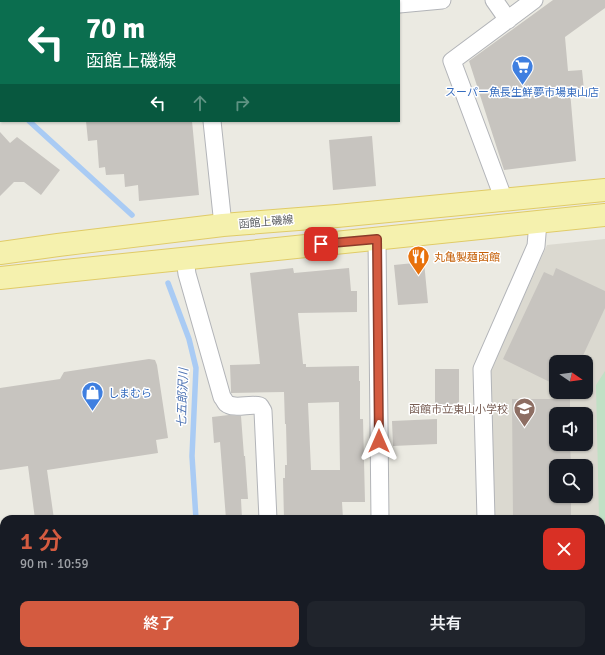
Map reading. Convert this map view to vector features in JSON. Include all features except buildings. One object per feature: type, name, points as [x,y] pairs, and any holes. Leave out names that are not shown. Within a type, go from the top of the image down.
[{"type":"main road","name":"函館上磯線","points":[[0,253],[223,226],[605,190]]},
{"type":"main road","points":[[0,278],[605,215]]},
{"type":"street","points":[[400,4],[442,0]]},
{"type":"street","points":[[494,0],[508,20]]},
{"type":"street","points":[[504,200],[452,61],[534,0]]},
{"type":"street","points":[[212,122],[223,226]]},
{"type":"street","points":[[486,515],[482,370],[536,246],[538,222]]},
{"type":"street","points":[[377,239],[380,515]]},
{"type":"street","points":[[184,259],[222,398],[227,404],[234,407],[255,405],[260,406],[263,411],[268,515]]},
{"type":"street","points":[[543,655],[553,655]]},
{"type":"shaded area","name":"函館市立東山小学校","points":[[605,239],[605,515],[494,515],[487,379],[547,245]]},
{"type":"green space","points":[[605,371],[605,515],[599,515],[596,385]]},
{"type":"waterway","name":"七五郎沢川","points":[[30,122],[132,215]]},
{"type":"waterway","name":"七五郎沢川","points":[[168,283],[189,339],[196,368],[192,456],[196,515]]},
{"type":"place","name":"スーパー魚長生鮮夢市場東山店","points":[[522,86]]},
{"type":"place","name":"丸亀製麺函館","points":[[418,276]]},
{"type":"place","name":"しまむら","points":[[93,412]]},
{"type":"place","name":"函館市立東山小学校","points":[[524,428]]},
{"type":"route","points":[[321,244],[377,239],[379,441]]}]
